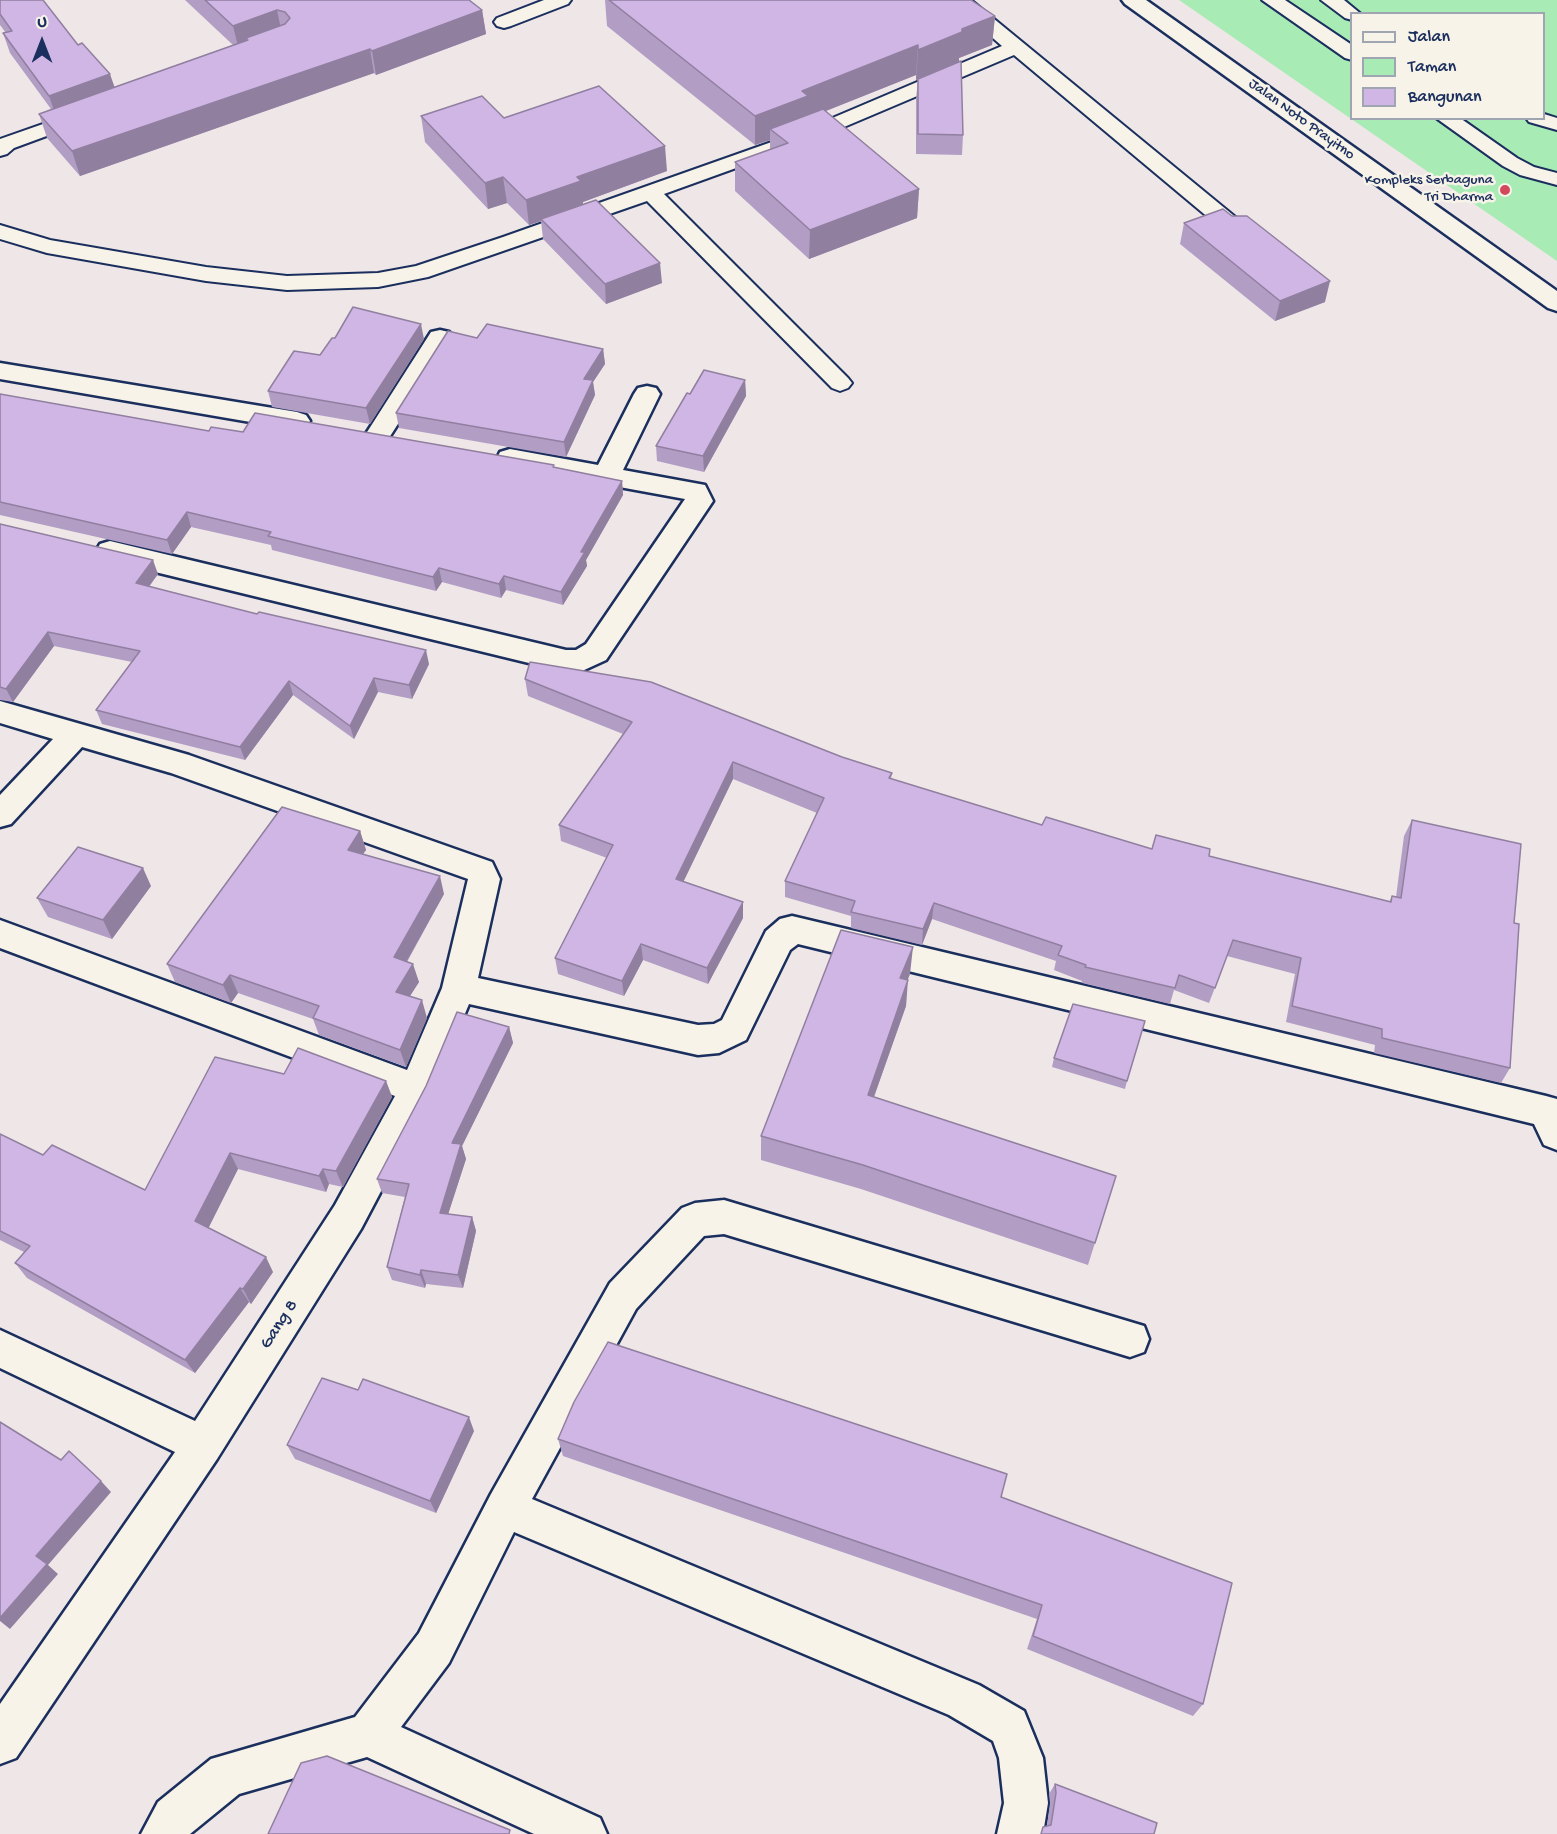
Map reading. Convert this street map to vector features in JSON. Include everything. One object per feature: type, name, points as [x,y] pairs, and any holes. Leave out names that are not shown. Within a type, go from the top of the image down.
[{"type":"street","name":"Jalan Noto Prayitno","points":[[1132,0],[1557,303]]},
{"type":"street","points":[[378,435],[440,338]]},
{"type":"street","points":[[0,371],[319,425]]},
{"type":"street","points":[[607,475],[647,394]]},
{"type":"street","points":[[81,544],[566,661],[575,661],[596,652],[699,501],[695,492],[482,453]]},
{"type":"street","points":[[0,712],[76,734],[0,815]]},
{"type":"street","name":"Gang 8","points":[[0,1742],[203,1445],[348,1217],[417,1089],[459,988],[484,879],[481,871],[178,763],[76,734]]},
{"type":"street","points":[[459,988],[698,1040],[719,1038],[734,1030],[778,941],[792,929],[1546,1111],[1557,1134]]},
{"type":"street","points":[[0,933],[417,1089]]},
{"type":"street","points":[[164,1834],[174,1818],[227,1775],[368,1735],[434,1648],[505,1508],[622,1296],[694,1220],[724,1217],[1130,1339]]},
{"type":"street","points":[[0,1348],[203,1445]]},
{"type":"street","points":[[505,1508],[964,1700],[1009,1726],[1021,1758],[1026,1803],[1020,1834]]},
{"type":"street","points":[[368,1735],[584,1834]]},
{"type":"lane","points":[[504,22],[561,0]]},
{"type":"lane","points":[[959,0],[1236,229]]},
{"type":"lane","points":[[1272,0],[1350,53]]},
{"type":"lane","points":[[1331,0],[1350,13]]},
{"type":"lane","points":[[0,232],[47,246],[206,274],[287,283],[378,280],[420,272],[511,242],[804,137],[1016,47]]},
{"type":"lane","points":[[0,150],[7,144],[107,108]]},
{"type":"lane","points":[[1449,120],[1510,162],[1527,171],[1557,179]]},
{"type":"lane","points":[[650,192],[840,383]]},
{"type":"green space","name":"Kompleks Serbaguna Tri Dharma","points":[[1179,0],[1557,0],[1557,261],[1353,120],[1545,120],[1545,12],[1350,12],[1350,118]]},
{"type":"building","points":[[0,0],[43,0],[78,45],[82,43],[110,74],[49,96],[3,33],[12,31],[0,14]]},
{"type":"building","points":[[205,0],[469,0],[482,10],[372,51],[370,49],[72,151],[39,114],[248,40],[246,38],[285,24],[290,18],[285,12],[277,10],[233,26]]},
{"type":"building","points":[[609,0],[971,0],[995,16],[918,50],[918,45],[802,91],[808,96],[755,116]]},
{"type":"building","points":[[961,61],[963,135],[918,134],[918,79]]},
{"type":"building","points":[[599,86],[665,146],[577,177],[581,181],[526,200],[503,177],[485,183],[421,116],[482,96],[504,118]]},
{"type":"building","points":[[823,109],[919,189],[810,230],[735,162],[788,143],[770,129]]},
{"type":"building","points":[[596,200],[660,263],[605,284],[541,219]]},
{"type":"building","points":[[1223,209],[1232,216],[1247,216],[1330,281],[1280,301],[1184,223]]},
{"type":"building","points":[[353,307],[421,324],[366,408],[268,391],[294,351],[320,355],[332,338],[335,338]]},
{"type":"building","points":[[487,324],[603,349],[584,379],[593,380],[564,442],[396,413],[448,331],[477,338]]},
{"type":"building","points":[[704,370],[745,380],[703,456],[656,446],[687,393],[690,394]]},
{"type":"building","points":[[0,394],[209,431],[211,427],[243,432],[255,413],[554,465],[553,467],[622,481],[561,592],[504,576],[499,584],[439,568],[433,577],[268,536],[271,532],[187,512],[167,540],[0,502]]},
{"type":"building","points":[[0,524],[153,560],[136,583],[257,614],[259,612],[426,650],[409,685],[374,678],[350,726],[289,681],[240,747],[96,710],[140,651],[48,632],[6,689],[0,687]]},
{"type":"building","points":[[530,662],[651,682],[842,757],[892,773],[889,778],[1042,825],[1046,817],[1152,849],[1156,835],[1210,849],[1209,856],[1391,902],[1392,896],[1401,898],[1412,820],[1521,844],[1514,923],[1519,924],[1510,1068],[1382,1038],[1382,1029],[1292,1006],[1301,958],[1233,940],[1215,988],[1179,975],[1175,988],[1085,967],[1086,965],[1058,955],[1062,946],[934,903],[923,929],[851,912],[855,901],[785,881],[824,798],[733,762],[676,879],[743,902],[707,968],[641,944],[622,981],[555,958],[613,845],[559,825],[632,722],[525,679]]},
{"type":"building","points":[[282,807],[360,831],[348,850],[440,876],[394,957],[413,964],[396,992],[422,1000],[400,1050],[313,1018],[319,1006],[230,975],[223,985],[167,964]]},
{"type":"building","points":[[78,847],[143,868],[103,920],[37,898]]},
{"type":"building","points":[[841,930],[913,947],[900,978],[908,980],[868,1095],[1116,1176],[1095,1243],[863,1165],[761,1136]]},
{"type":"building","points":[[1073,1004],[1145,1021],[1127,1081],[1054,1058]]},
{"type":"building","points":[[457,1012],[509,1027],[452,1143],[461,1144],[440,1213],[472,1217],[458,1275],[421,1270],[420,1275],[387,1267],[409,1184],[377,1179],[426,1086]]},
{"type":"building","points":[[298,1048],[386,1081],[336,1171],[323,1169],[319,1176],[230,1153],[195,1221],[266,1257],[185,1360],[15,1263],[30,1246],[0,1231],[0,1134],[43,1155],[52,1145],[145,1190],[215,1057],[284,1074]]},
{"type":"building","points":[[608,1342],[1007,1474],[1001,1497],[1232,1583],[1203,1704],[1033,1636],[1042,1605],[558,1439],[574,1402]]},
{"type":"building","points":[[322,1378],[358,1390],[363,1379],[469,1417],[430,1501],[287,1445]]},
{"type":"building","points":[[0,1422],[61,1460],[69,1451],[101,1481],[36,1556],[47,1564],[0,1618]]},
{"type":"building","points":[[327,1756],[510,1830],[509,1834],[268,1834],[301,1763]]},
{"type":"building","points":[[1055,1784],[1157,1823],[1154,1834],[1041,1834],[1043,1827],[1051,1825],[1056,1793]]},
{"type":"place","name":"Kompleks Serbaguna Tri Dharma","points":[[1505,190]]}]
